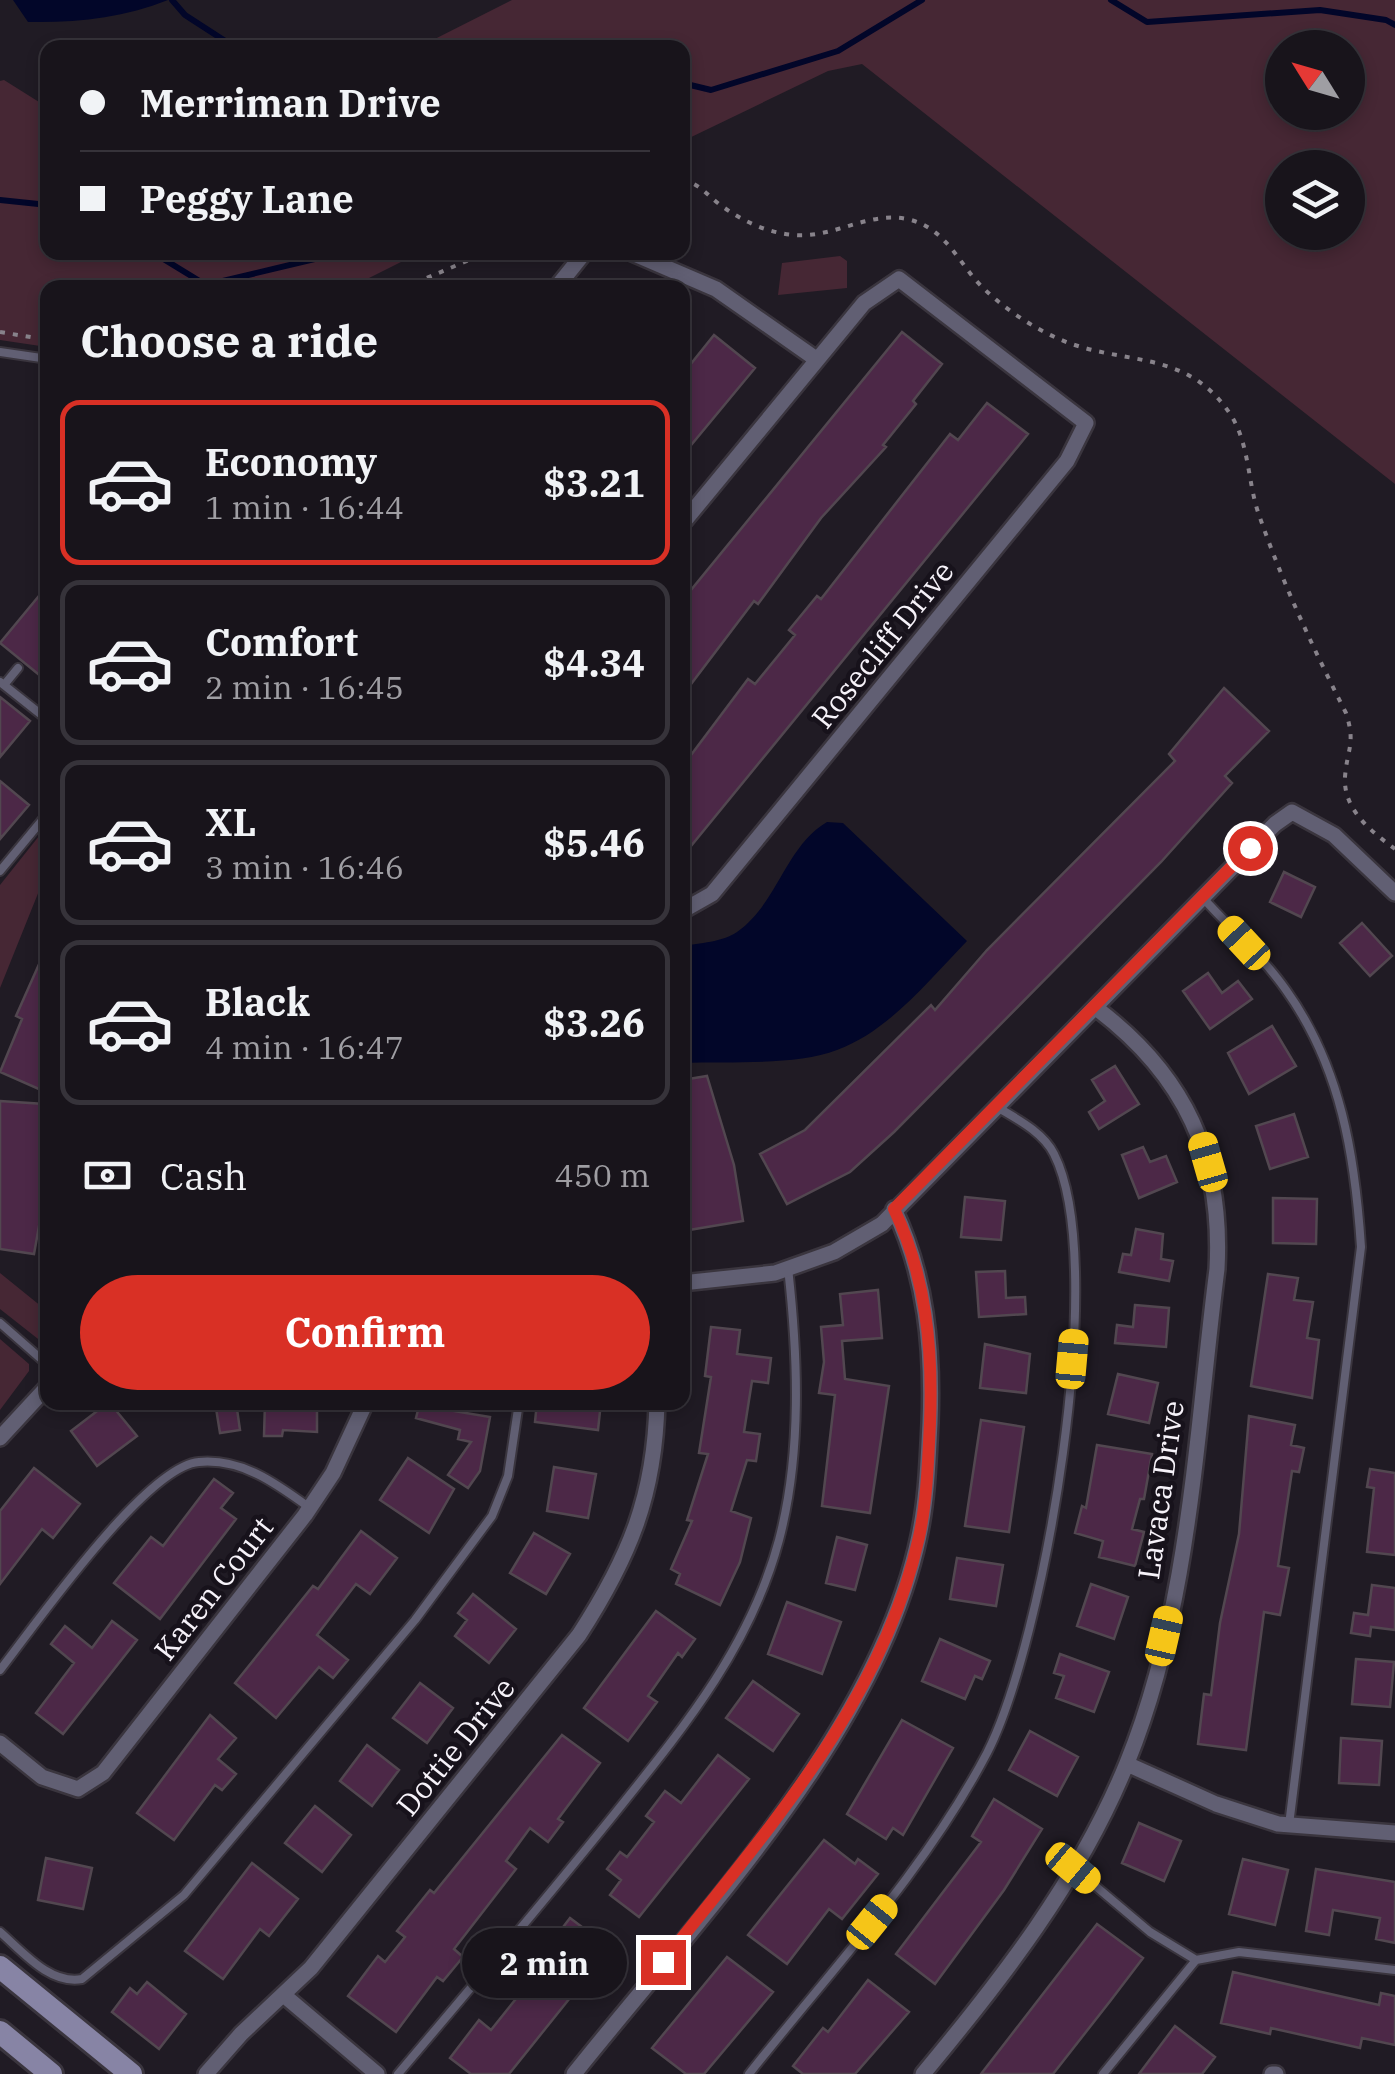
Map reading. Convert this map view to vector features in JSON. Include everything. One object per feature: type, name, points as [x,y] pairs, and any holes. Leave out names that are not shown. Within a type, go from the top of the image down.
[{"type":"main road","points":[[0,1968],[130,2074]]},
{"type":"main road","points":[[0,2032],[51,2074]]},
{"type":"street","points":[[562,280],[579,260]]},
{"type":"street","points":[[649,260],[716,289],[816,359],[690,514]]},
{"type":"street","name":"Rosecliff Drive","points":[[690,906],[712,894],[1067,461],[1086,422],[899,279],[864,303],[816,359]]},
{"type":"street","points":[[690,1282],[788,1268],[834,1252],[882,1224],[1274,824],[1292,812],[1334,835],[1395,893]]},
{"type":"street","name":"Lavaca Drive","points":[[923,2074],[997,1985],[1073,1868],[1127,1764],[1177,1581],[1219,1230],[1214,1185],[1187,1108],[1133,1036],[1096,1008]]},
{"type":"street","points":[[574,2074],[828,1749],[865,1682],[896,1610],[919,1537],[932,1390],[925,1308],[914,1251],[894,1209]]},
{"type":"street","points":[[0,1438],[40,1395]]},
{"type":"street","name":"Karen Court","points":[[0,1742],[42,1778],[78,1789],[102,1774],[310,1508],[334,1473],[362,1410]]},
{"type":"street","name":"Dottie Drive","points":[[206,2074],[241,2034],[286,1997],[567,1650],[612,1584],[639,1528],[656,1410]]},
{"type":"street","points":[[1127,1764],[1246,1815],[1289,1825],[1395,1833]]},
{"type":"street","points":[[286,1997],[370,2072]]},
{"type":"lane","points":[[0,352],[40,358]]},
{"type":"lane","points":[[18,668],[2,683],[40,714]]},
{"type":"lane","points":[[0,871],[40,823]]},
{"type":"lane","points":[[1202,898],[1285,988],[1308,1025],[1342,1104],[1356,1169],[1361,1247],[1289,1825]]},
{"type":"lane","points":[[748,2074],[911,1873],[963,1792],[988,1751],[1034,1613],[1067,1422],[1078,1295],[1068,1192],[1053,1151],[1028,1125],[997,1107]]},
{"type":"lane","points":[[398,2074],[552,1892],[704,1702],[747,1626],[779,1539],[789,1467],[798,1354],[788,1268]]},
{"type":"lane","points":[[0,1322],[40,1358]]},
{"type":"lane","points":[[0,1932],[47,1972],[68,1982],[82,1979],[184,1895],[415,1620],[492,1516],[508,1476],[518,1410]]},
{"type":"lane","points":[[0,1670],[128,1511],[176,1467],[196,1462],[244,1468],[310,1508]]},
{"type":"lane","points":[[1073,1868],[1150,1932],[1196,1960]]},
{"type":"lane","points":[[1103,2074],[1196,1960],[1239,1952],[1395,1970]]},
{"type":"path","points":[[690,181],[751,225],[794,236],[836,233],[874,219],[907,219],[951,244],[975,279],[1015,313],[1058,339],[1105,354],[1150,359],[1184,371],[1207,388],[1233,418],[1280,574],[1346,714],[1354,738],[1345,779],[1352,810],[1395,848]]},
{"type":"path","points":[[431,280],[472,260]]},
{"type":"path","points":[[0,332],[40,339]]},
{"type":"shaded area","points":[[512,0],[1395,0],[1395,484],[862,64],[828,71],[690,138],[690,40],[433,40]]},
{"type":"shaded area","points":[[0,81],[40,103],[40,260],[405,260],[365,280],[40,280],[40,346],[0,340]]},
{"type":"shaded area","points":[[840,256],[847,261],[847,288],[778,295],[782,263]]},
{"type":"shaded area","points":[[40,835],[40,888],[0,988],[0,885]]},
{"type":"shaded area","points":[[0,1273],[40,1305],[40,1340],[0,1309]]},
{"type":"shaded area","points":[[0,1339],[29,1364],[29,1371],[0,1410]]},
{"type":"water","points":[[13,0],[168,0],[117,15],[28,22]]},
{"type":"water","points":[[827,822],[843,823],[967,941],[891,1017],[837,1050],[782,1061],[690,1063],[690,945],[731,935],[751,920],[813,833]]},
{"type":"building","points":[[902,332],[942,364],[883,445],[886,447],[821,518],[758,604],[754,601],[690,685],[690,591]]},
{"type":"building","points":[[714,335],[755,368],[690,446],[690,365]]},
{"type":"building","points":[[987,403],[1028,434],[690,847],[690,756],[748,679],[755,684],[795,635],[789,630],[817,596],[821,599],[950,434],[958,440]]},
{"type":"building","points":[[40,595],[40,676],[0,643]]},
{"type":"building","points":[[1224,688],[1269,731],[1225,776],[1232,783],[1161,862],[894,1132],[850,1172],[787,1204],[760,1154],[805,1130],[931,1005],[935,1010],[987,950],[1175,761],[1169,754]]},
{"type":"building","points":[[0,697],[30,721],[0,757]]},
{"type":"building","points":[[0,781],[29,805],[0,839]]},
{"type":"building","points":[[1284,872],[1315,887],[1301,917],[1270,902]]},
{"type":"building","points":[[1362,923],[1392,956],[1370,976],[1340,943]]},
{"type":"building","points":[[40,962],[40,1090],[0,1072],[22,1019],[16,1016]]},
{"type":"building","points":[[1208,973],[1222,993],[1238,981],[1252,999],[1210,1029],[1183,991]]},
{"type":"building","points":[[1272,1026],[1296,1066],[1249,1094],[1228,1053]]},
{"type":"building","points":[[1115,1066],[1139,1104],[1099,1129],[1089,1112],[1105,1101],[1092,1080]]},
{"type":"building","points":[[707,1076],[734,1165],[743,1221],[690,1230],[690,1079]]},
{"type":"building","points":[[0,1101],[40,1104],[40,1221],[34,1254],[0,1249]]},
{"type":"building","points":[[1294,1114],[1308,1157],[1270,1169],[1256,1126]]},
{"type":"building","points":[[1143,1147],[1150,1162],[1166,1156],[1177,1182],[1139,1198],[1122,1155]]},
{"type":"building","points":[[965,1197],[1005,1201],[1001,1240],[961,1237]]},
{"type":"building","points":[[1273,1198],[1317,1199],[1316,1244],[1273,1243]]},
{"type":"building","points":[[1136,1229],[1163,1234],[1161,1259],[1173,1261],[1169,1281],[1119,1272],[1123,1254],[1131,1255]]},
{"type":"building","points":[[1005,1271],[1006,1298],[1025,1297],[1026,1314],[979,1317],[976,1272]]},
{"type":"building","points":[[1268,1274],[1298,1278],[1294,1300],[1313,1302],[1307,1338],[1319,1340],[1312,1398],[1251,1386]]},
{"type":"building","points":[[878,1290],[882,1338],[842,1341],[845,1379],[889,1386],[870,1513],[822,1506],[835,1395],[819,1393],[824,1362],[821,1327],[843,1325],[840,1294]]},
{"type":"building","points":[[1135,1305],[1169,1308],[1166,1347],[1115,1343],[1117,1325],[1133,1327]]},
{"type":"building","points":[[711,1327],[740,1330],[737,1354],[771,1358],[768,1383],[752,1381],[744,1432],[760,1434],[756,1461],[747,1460],[731,1511],[751,1518],[740,1562],[720,1605],[676,1584],[680,1574],[671,1569],[692,1521],[687,1520],[708,1454],[699,1453],[711,1377],[705,1376]]},
{"type":"building","points":[[985,1344],[1030,1354],[1026,1393],[980,1388]]},
{"type":"building","points":[[1118,1374],[1158,1383],[1149,1423],[1108,1414]]},
{"type":"building","points":[[99,1410],[116,1410],[137,1436],[97,1466],[71,1431]]},
{"type":"building","points":[[216,1410],[237,1410],[240,1430],[220,1433]]},
{"type":"building","points":[[265,1410],[317,1410],[317,1432],[283,1430],[282,1436],[264,1436]]},
{"type":"building","points":[[418,1410],[490,1417],[480,1471],[468,1488],[448,1475],[471,1442],[458,1439],[460,1430],[416,1418]]},
{"type":"building","points":[[536,1410],[600,1410],[598,1430],[535,1422]]},
{"type":"building","points":[[1249,1416],[1295,1425],[1291,1445],[1304,1448],[1299,1472],[1292,1471],[1278,1566],[1289,1568],[1280,1615],[1264,1612],[1246,1750],[1198,1744],[1204,1694],[1211,1695],[1220,1623],[1239,1534]]},
{"type":"building","points":[[981,1420],[1024,1427],[1009,1532],[965,1526]]},
{"type":"building","points":[[1097,1445],[1152,1454],[1144,1499],[1140,1499],[1132,1529],[1144,1532],[1135,1566],[1099,1557],[1103,1541],[1075,1533],[1082,1506],[1086,1508]]},
{"type":"building","points":[[408,1458],[454,1489],[429,1533],[380,1500]]},
{"type":"building","points":[[554,1467],[596,1474],[588,1518],[547,1511]]},
{"type":"building","points":[[34,1468],[80,1504],[53,1538],[42,1529],[0,1584],[0,1511]]},
{"type":"building","points":[[1370,1469],[1395,1473],[1395,1555],[1367,1552],[1374,1488],[1367,1487]]},
{"type":"building","points":[[214,1479],[233,1493],[221,1508],[236,1519],[160,1619],[114,1583],[151,1537],[163,1546]]},
{"type":"building","points":[[361,1531],[397,1558],[370,1594],[356,1584],[317,1635],[348,1660],[333,1678],[319,1667],[276,1718],[235,1683],[313,1586],[318,1589]]},
{"type":"building","points":[[534,1533],[570,1554],[546,1594],[510,1573]]},
{"type":"building","points":[[837,1537],[867,1545],[855,1590],[826,1583]]},
{"type":"building","points":[[957,1558],[1003,1565],[996,1606],[950,1599]]},
{"type":"building","points":[[1091,1584],[1128,1597],[1114,1639],[1077,1626]]},
{"type":"building","points":[[1372,1585],[1395,1588],[1395,1630],[1371,1627],[1370,1636],[1351,1633],[1354,1613],[1368,1615]]},
{"type":"building","points":[[473,1594],[516,1629],[489,1663],[455,1636],[467,1620],[458,1613]]},
{"type":"building","points":[[787,1602],[841,1622],[822,1674],[768,1654]]},
{"type":"building","points":[[656,1611],[695,1639],[682,1657],[678,1653],[648,1696],[657,1702],[628,1741],[584,1708]]},
{"type":"building","points":[[112,1621],[137,1640],[63,1734],[36,1713],[74,1663],[51,1644],[65,1626],[92,1648]]},
{"type":"building","points":[[940,1639],[990,1661],[982,1679],[975,1676],[965,1699],[922,1681]]},
{"type":"building","points":[[1060,1654],[1109,1672],[1094,1712],[1056,1698],[1064,1676],[1054,1673]]},
{"type":"building","points":[[1356,1659],[1394,1662],[1390,1707],[1352,1704]]},
{"type":"building","points":[[753,1681],[799,1714],[773,1751],[726,1718]]},
{"type":"building","points":[[420,1683],[453,1708],[427,1743],[393,1718]]},
{"type":"building","points":[[210,1715],[236,1738],[218,1759],[236,1774],[222,1790],[215,1785],[174,1840],[137,1813]]},
{"type":"building","points":[[902,1720],[953,1748],[903,1835],[893,1828],[886,1839],[847,1814]]},
{"type":"building","points":[[1030,1731],[1078,1757],[1057,1796],[1009,1770]]},
{"type":"building","points":[[562,1735],[600,1763],[558,1819],[563,1822],[548,1842],[530,1828],[506,1861],[516,1869],[454,1949],[463,1957],[443,1981],[437,1977],[396,2032],[348,1996],[378,1956],[385,1962],[405,1937],[397,1931],[430,1890],[434,1893]]},
{"type":"building","points":[[1341,1738],[1382,1741],[1379,1785],[1339,1783]]},
{"type":"building","points":[[367,1745],[399,1770],[372,1806],[340,1781]]},
{"type":"building","points":[[718,1755],[749,1779],[639,1917],[610,1895],[621,1880],[607,1869],[620,1852],[627,1857],[654,1822],[646,1816],[665,1791],[681,1803]]},
{"type":"building","points":[[994,1799],[1042,1829],[1004,1890],[935,1984],[896,1954],[981,1842],[972,1836]]},
{"type":"building","points":[[315,1806],[351,1835],[322,1872],[285,1843]]},
{"type":"building","points":[[1139,1823],[1181,1841],[1164,1881],[1122,1863]]},
{"type":"building","points":[[824,1840],[855,1864],[858,1859],[878,1874],[842,1919],[829,1909],[787,1964],[748,1935]]},
{"type":"building","points":[[46,1858],[92,1868],[83,1909],[38,1900]]},
{"type":"building","points":[[1243,1859],[1288,1870],[1275,1925],[1229,1914]]},
{"type":"building","points":[[252,1863],[298,1899],[269,1936],[260,1929],[223,1979],[185,1951]]},
{"type":"building","points":[[1316,1869],[1395,1882],[1395,1943],[1376,1939],[1380,1918],[1333,1910],[1329,1935],[1306,1931]]},
{"type":"building","points":[[570,1918],[610,1948],[509,2074],[471,2074],[450,2058],[479,2020],[491,2030],[547,1960],[541,1956]]},
{"type":"building","points":[[1097,1924],[1143,1958],[1111,2000],[1053,2074],[981,2074]]},
{"type":"building","points":[[727,1957],[773,1992],[704,2074],[686,2074],[652,2048]]},
{"type":"building","points":[[1233,1972],[1379,2005],[1381,1993],[1395,1996],[1395,2045],[1362,2038],[1360,2048],[1271,2028],[1270,2034],[1221,2023]]},
{"type":"building","points":[[868,1980],[909,2012],[855,2074],[803,2074],[793,2066],[823,2028],[828,2032]]},
{"type":"building","points":[[147,1982],[186,2014],[159,2049],[112,2012],[130,1988],[137,1994]]},
{"type":"building","points":[[1175,2026],[1215,2057],[1202,2074],[1139,2074]]},
{"type":"waterway","points":[[172,0],[185,15],[224,40]]},
{"type":"waterway","points":[[690,85],[711,90],[838,51],[922,0]]},
{"type":"waterway","points":[[1111,0],[1147,22],[1320,10],[1386,20],[1395,25]]},
{"type":"waterway","points":[[0,200],[40,204]]},
{"type":"waterway","points":[[165,260],[198,280]]},
{"type":"waterway","points":[[227,280],[311,260]]},
{"type":"route","points":[[663,1962],[828,1749],[881,1646],[919,1537],[932,1390],[925,1308],[914,1251],[894,1209],[1250,848]]}]
